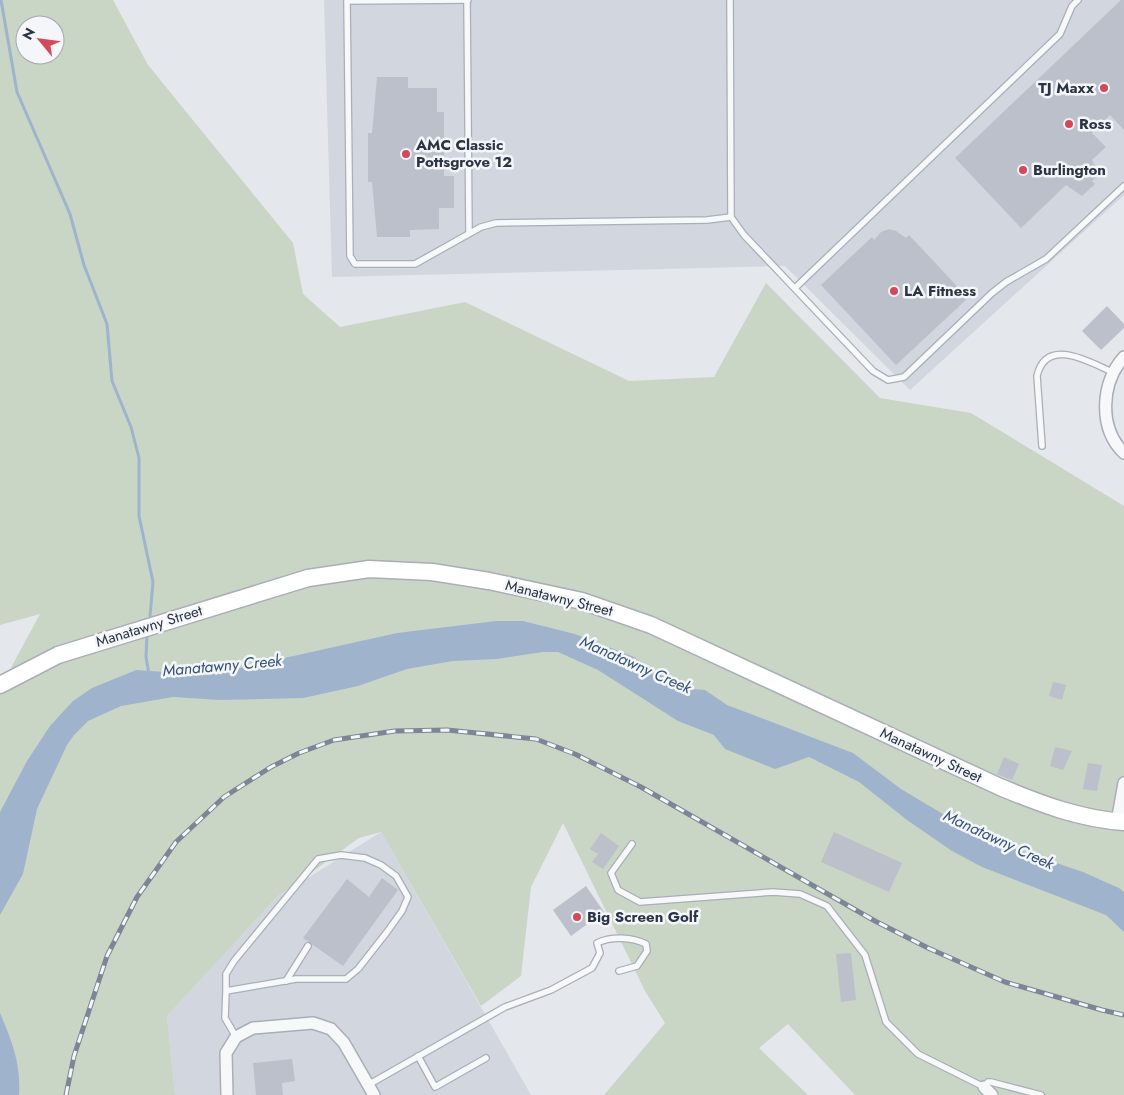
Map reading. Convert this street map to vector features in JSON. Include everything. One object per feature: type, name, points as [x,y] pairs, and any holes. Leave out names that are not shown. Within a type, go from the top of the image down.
[{"type":"street","points":[[1124,357],[1112,372],[1106,396],[1106,418],[1116,442],[1124,453]]},
{"type":"street","name":"Manatawny Street","points":[[0,685],[58,655],[308,578],[369,569],[432,572],[489,581],[608,608],[651,625],[1008,791],[1058,810],[1084,817],[1121,822]]},
{"type":"street","points":[[1121,822],[1124,783]]},
{"type":"street","points":[[227,1095],[226,1053],[236,1037],[253,1028],[313,1023],[331,1029],[344,1043],[371,1090]]},
{"type":"lane","points":[[469,233],[467,0],[347,1],[350,256],[355,264],[415,264],[469,233],[496,222],[707,220],[731,217]]},
{"type":"lane","points":[[730,0],[731,217],[744,235],[873,371],[888,380],[904,377],[992,294],[1006,282],[1046,259],[1124,186]]},
{"type":"lane","points":[[795,288],[1060,34],[1072,6],[1078,0]]},
{"type":"lane","points":[[1042,446],[1037,376],[1041,365],[1054,355],[1068,354],[1112,372]]},
{"type":"lane","points":[[632,844],[611,873],[618,890],[640,902],[773,892],[800,894],[827,906],[865,955],[886,1022],[918,1054],[988,1091],[988,1082],[991,1082],[1041,1095]]},
{"type":"lane","points":[[226,991],[286,981],[346,979],[358,969],[402,911],[408,897],[396,876],[381,864],[365,858],[340,855],[318,859],[234,961],[226,974],[225,1018],[236,1037]]},
{"type":"lane","points":[[371,1090],[418,1056],[505,1007],[552,990],[592,968],[599,959],[600,954],[597,943],[624,939],[639,940],[646,944],[646,951],[637,966],[619,971]]},
{"type":"lane","points":[[286,981],[308,946]]},
{"type":"lane","points":[[418,1056],[435,1087],[486,1058]]},
{"type":"shaded area","points":[[324,0],[1124,0],[1124,195],[910,390],[785,266],[332,277]]},
{"type":"shaded area","points":[[381,832],[531,1095],[175,1095],[167,1016],[276,898]]},
{"type":"green space","points":[[0,0],[113,0],[148,65],[293,243],[303,294],[340,327],[465,302],[629,381],[714,377],[766,283],[880,398],[971,413],[1124,506],[1124,1095],[855,1095],[788,1024],[759,1048],[808,1095],[604,1095],[665,1023],[645,991],[563,823],[531,887],[521,976],[481,1006],[381,832],[359,838],[276,898],[167,1016],[175,1095],[0,1095],[0,688],[40,614],[0,625]]},
{"type":"water","name":"Manatawny Creek","points":[[496,621],[523,621],[575,634],[634,657],[680,688],[705,690],[727,705],[853,753],[901,789],[983,838],[1083,872],[1119,888],[1124,892],[1124,932],[1106,915],[982,867],[952,851],[907,820],[859,782],[809,757],[775,769],[725,749],[714,735],[678,721],[598,670],[558,652],[543,652],[497,659],[453,661],[407,669],[358,686],[303,698],[220,700],[173,697],[121,706],[88,721],[67,745],[37,809],[23,874],[0,915],[0,812],[27,761],[50,726],[73,701],[92,688],[136,670],[208,675],[397,633]]},
{"type":"water","points":[[0,1013],[15,1053],[19,1073],[19,1095],[0,1095]]},
{"type":"building","points":[[1121,0],[1124,0],[1124,130],[1110,115],[1092,133],[1106,147],[1092,160],[1099,174],[1092,181],[1095,184],[1082,196],[1066,185],[1021,228],[955,158]]},
{"type":"building","name":"AMC Classic Pottsgrove 12","points":[[377,77],[408,77],[408,88],[437,88],[437,112],[444,112],[444,176],[454,176],[454,208],[439,208],[439,229],[410,230],[410,237],[377,237],[372,182],[368,182],[368,133],[372,133]]},
{"type":"building","name":"LA Fitness","points":[[889,229],[896,231],[906,238],[909,235],[968,298],[896,365],[821,285],[872,237],[874,240],[881,232]]},
{"type":"building","points":[[1107,306],[1124,324],[1124,328],[1101,350],[1082,331]]},
{"type":"building","points":[[1053,682],[1066,685],[1062,700],[1049,696]]},
{"type":"building","points":[[1055,747],[1072,751],[1063,770],[1050,766]]},
{"type":"building","points":[[1004,757],[1019,764],[1012,780],[997,774]]},
{"type":"building","points":[[1088,763],[1102,765],[1097,791],[1083,789]]},
{"type":"building","points":[[834,832],[902,863],[889,892],[821,862]]},
{"type":"building","points":[[601,833],[619,846],[603,869],[592,862],[598,854],[590,849]]},
{"type":"building","points":[[382,878],[398,890],[343,966],[303,938],[347,879],[369,897]]},
{"type":"building","points":[[586,886],[604,912],[571,936],[553,910]]},
{"type":"building","points":[[851,953],[856,1000],[841,1002],[836,954]]},
{"type":"building","points":[[292,1059],[295,1081],[282,1083],[283,1095],[256,1095],[253,1063]]},
{"type":"waterway","points":[[1,0],[17,92],[70,214],[84,265],[107,324],[112,381],[131,427],[139,458],[139,516],[153,582],[150,616]]},
{"type":"waterway","points":[[147,634],[146,657],[149,674]]},
{"type":"railway","points":[[66,1095],[74,1056],[107,956],[137,897],[176,842],[224,797],[271,767],[299,753],[334,740],[395,731],[447,730],[536,739],[575,754],[641,787],[875,921],[928,948],[1005,982],[1124,1015]]},
{"type":"place","name":"TJ Maxx","points":[[1104,88]]},
{"type":"place","name":"Ross","points":[[1069,124]]},
{"type":"place","name":"AMC Classic Pottsgrove 12","points":[[406,154]]},
{"type":"place","name":"Burlington","points":[[1023,170]]},
{"type":"place","name":"LA Fitness","points":[[894,291]]},
{"type":"place","name":"Big Screen Golf","points":[[577,917]]}]
